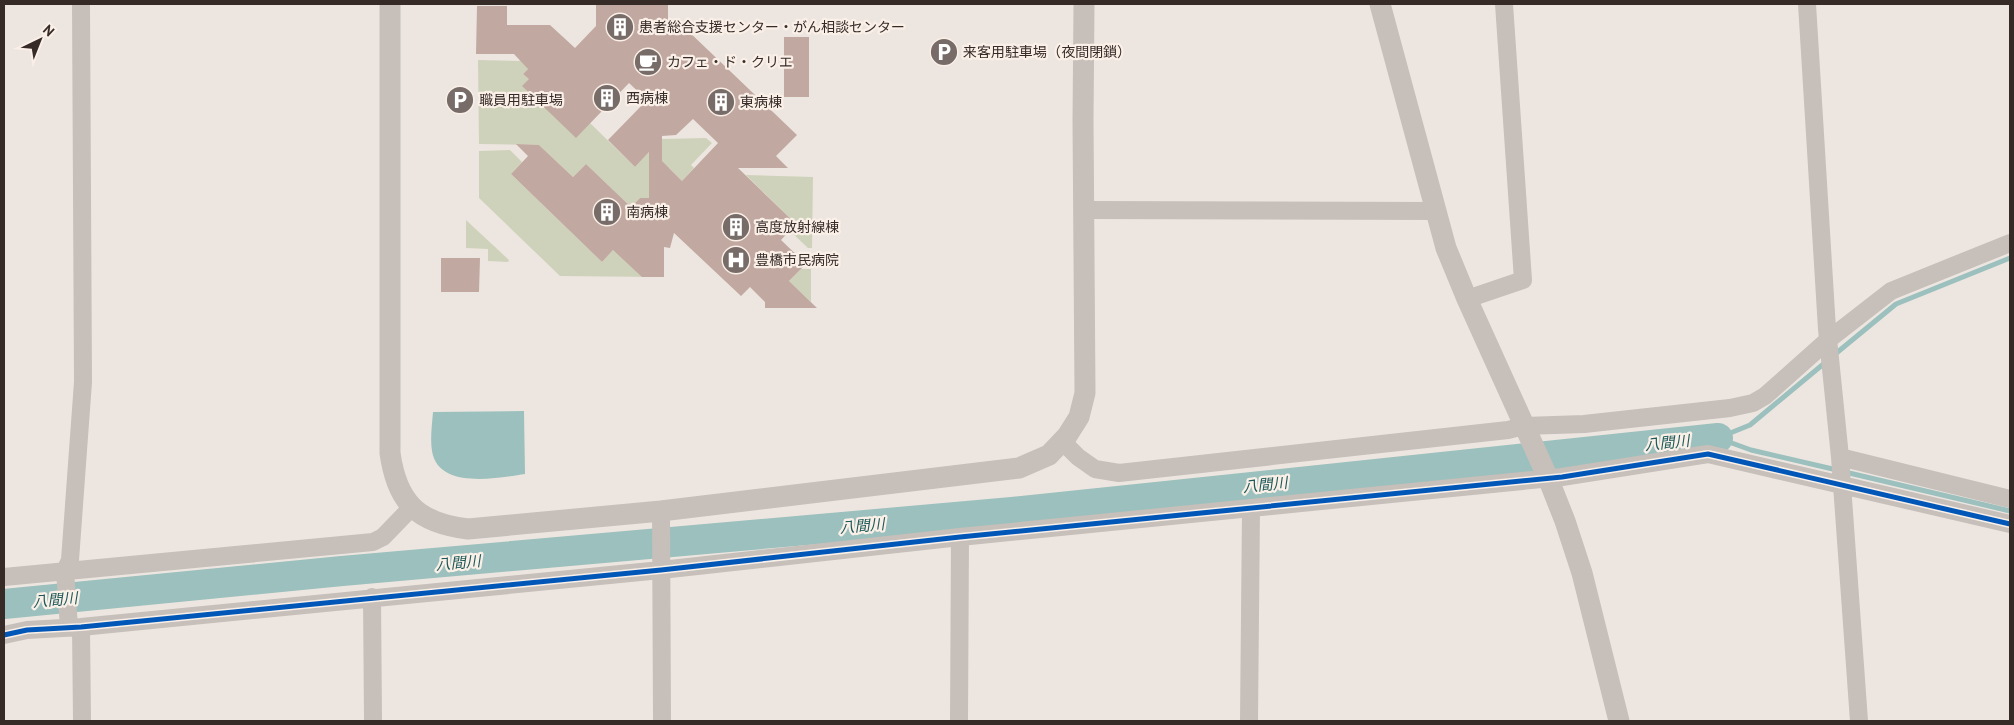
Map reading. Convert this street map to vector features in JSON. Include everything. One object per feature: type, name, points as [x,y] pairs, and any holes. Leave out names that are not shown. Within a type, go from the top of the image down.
[{"type":"street","points":[[81,4],[83,382],[70,560],[65,571],[75,627],[82,721]]},
{"type":"street","points":[[390,4],[390,453],[392,473],[398,488],[412,506],[428,520],[447,526],[468,529],[662,517],[1019,468],[1049,455],[1062,442],[1080,417],[1085,393],[1083,210],[1084,4]]},
{"type":"street","points":[[1380,4],[1446,248],[1548,478],[1582,573],[1619,721]]},
{"type":"street","points":[[1467,299],[1523,280],[1504,4]]},
{"type":"street","points":[[1807,4],[1828,340],[1840,457],[1858,721]]},
{"type":"street","points":[[1083,210],[1436,211]]},
{"type":"street","points":[[1062,442],[1095,469],[1119,473],[1508,430],[1584,424],[1730,408],[1753,403],[1766,396],[1828,340],[1891,291],[2010,243]]},
{"type":"street","points":[[4,635],[27,630],[75,627],[662,566],[1548,478],[1708,454],[2010,524]]},
{"type":"street","points":[[1840,457],[2010,498]]},
{"type":"street","points":[[4,577],[373,542],[383,537],[412,506]]},
{"type":"street","points":[[1249,721],[1251,509]]},
{"type":"street","points":[[662,517],[662,721]]},
{"type":"street","points":[[959,721],[960,537]]},
{"type":"street","points":[[372,597],[373,721]]},
{"type":"green space","points":[[522,58],[528,69],[523,74],[590,123],[635,167],[649,152],[649,198],[640,198],[631,207],[586,164],[573,177],[539,145],[479,144],[478,60],[519,61]]},
{"type":"green space","points":[[706,138],[712,143],[691,165],[694,168],[682,181],[669,168],[662,168],[662,139]]},
{"type":"green space","points":[[510,150],[522,162],[511,174],[602,262],[613,250],[654,277],[560,276],[479,198],[479,151]]},
{"type":"green space","points":[[746,175],[813,177],[812,248],[808,248],[790,231],[796,224]]},
{"type":"green space","points":[[466,220],[509,260],[508,262],[488,261],[488,249],[466,248]]},
{"type":"green space","points":[[801,269],[811,269],[811,302],[789,281]]},
{"type":"water","points":[[524,411],[525,474],[500,478],[471,479],[445,472],[437,463],[431,446],[433,412]]},
{"type":"building","points":[[596,4],[668,4],[668,29],[686,29],[797,135],[776,156],[788,168],[738,168],[796,224],[781,240],[806,264],[789,281],[817,308],[765,308],[765,302],[750,287],[741,296],[674,233],[670,248],[664,247],[664,277],[642,277],[613,250],[602,262],[511,174],[528,156],[516,144],[539,145],[573,177],[586,164],[631,207],[640,198],[649,198],[649,152],[635,167],[608,140],[647,100],[629,83],[576,138],[522,86],[529,79],[523,74],[528,69],[514,54],[476,54],[477,6],[507,6],[507,25],[550,25],[575,48],[596,26]],"holes":[[[693,119],[718,143],[682,181],[662,161],[662,136],[676,135]]]},
{"type":"building","points":[[784,37],[809,37],[809,97],[784,97]]},
{"type":"building","points":[[441,258],[480,258],[479,292],[441,292]]},
{"type":"waterway","points":[[1834,355],[1896,304],[2010,258]]},
{"type":"waterway","points":[[1718,438],[1750,425],[1827,361]]},
{"type":"waterway","points":[[1718,438],[1751,450],[1837,470]]},
{"type":"waterway","name":"八間川","points":[[4,604],[342,571],[1012,512],[1718,438]]},
{"type":"waterway","points":[[1845,472],[2010,511]]},
{"type":"cycle path","points":[[4,635],[27,630],[81,627],[661,570],[960,537],[1562,477],[1708,454],[2010,524]]},
{"type":"place","name":"患者総合支援センター・がん相談センター","points":[[620,27]]},
{"type":"place","name":"来客用駐車場（夜間閉鎖）","points":[[944,52]]},
{"type":"place","name":"カフェ・ド・クリエ","points":[[648,62]]},
{"type":"place","name":"西病棟","points":[[607,98]]},
{"type":"place","name":"職員用駐車場","points":[[460,100]]},
{"type":"place","name":"東病棟","points":[[721,102]]},
{"type":"place","name":"南病棟","points":[[607,212]]},
{"type":"place","name":"高度放射線棟","points":[[736,227]]},
{"type":"place","name":"豊橋市民病院","points":[[736,260]]}]
